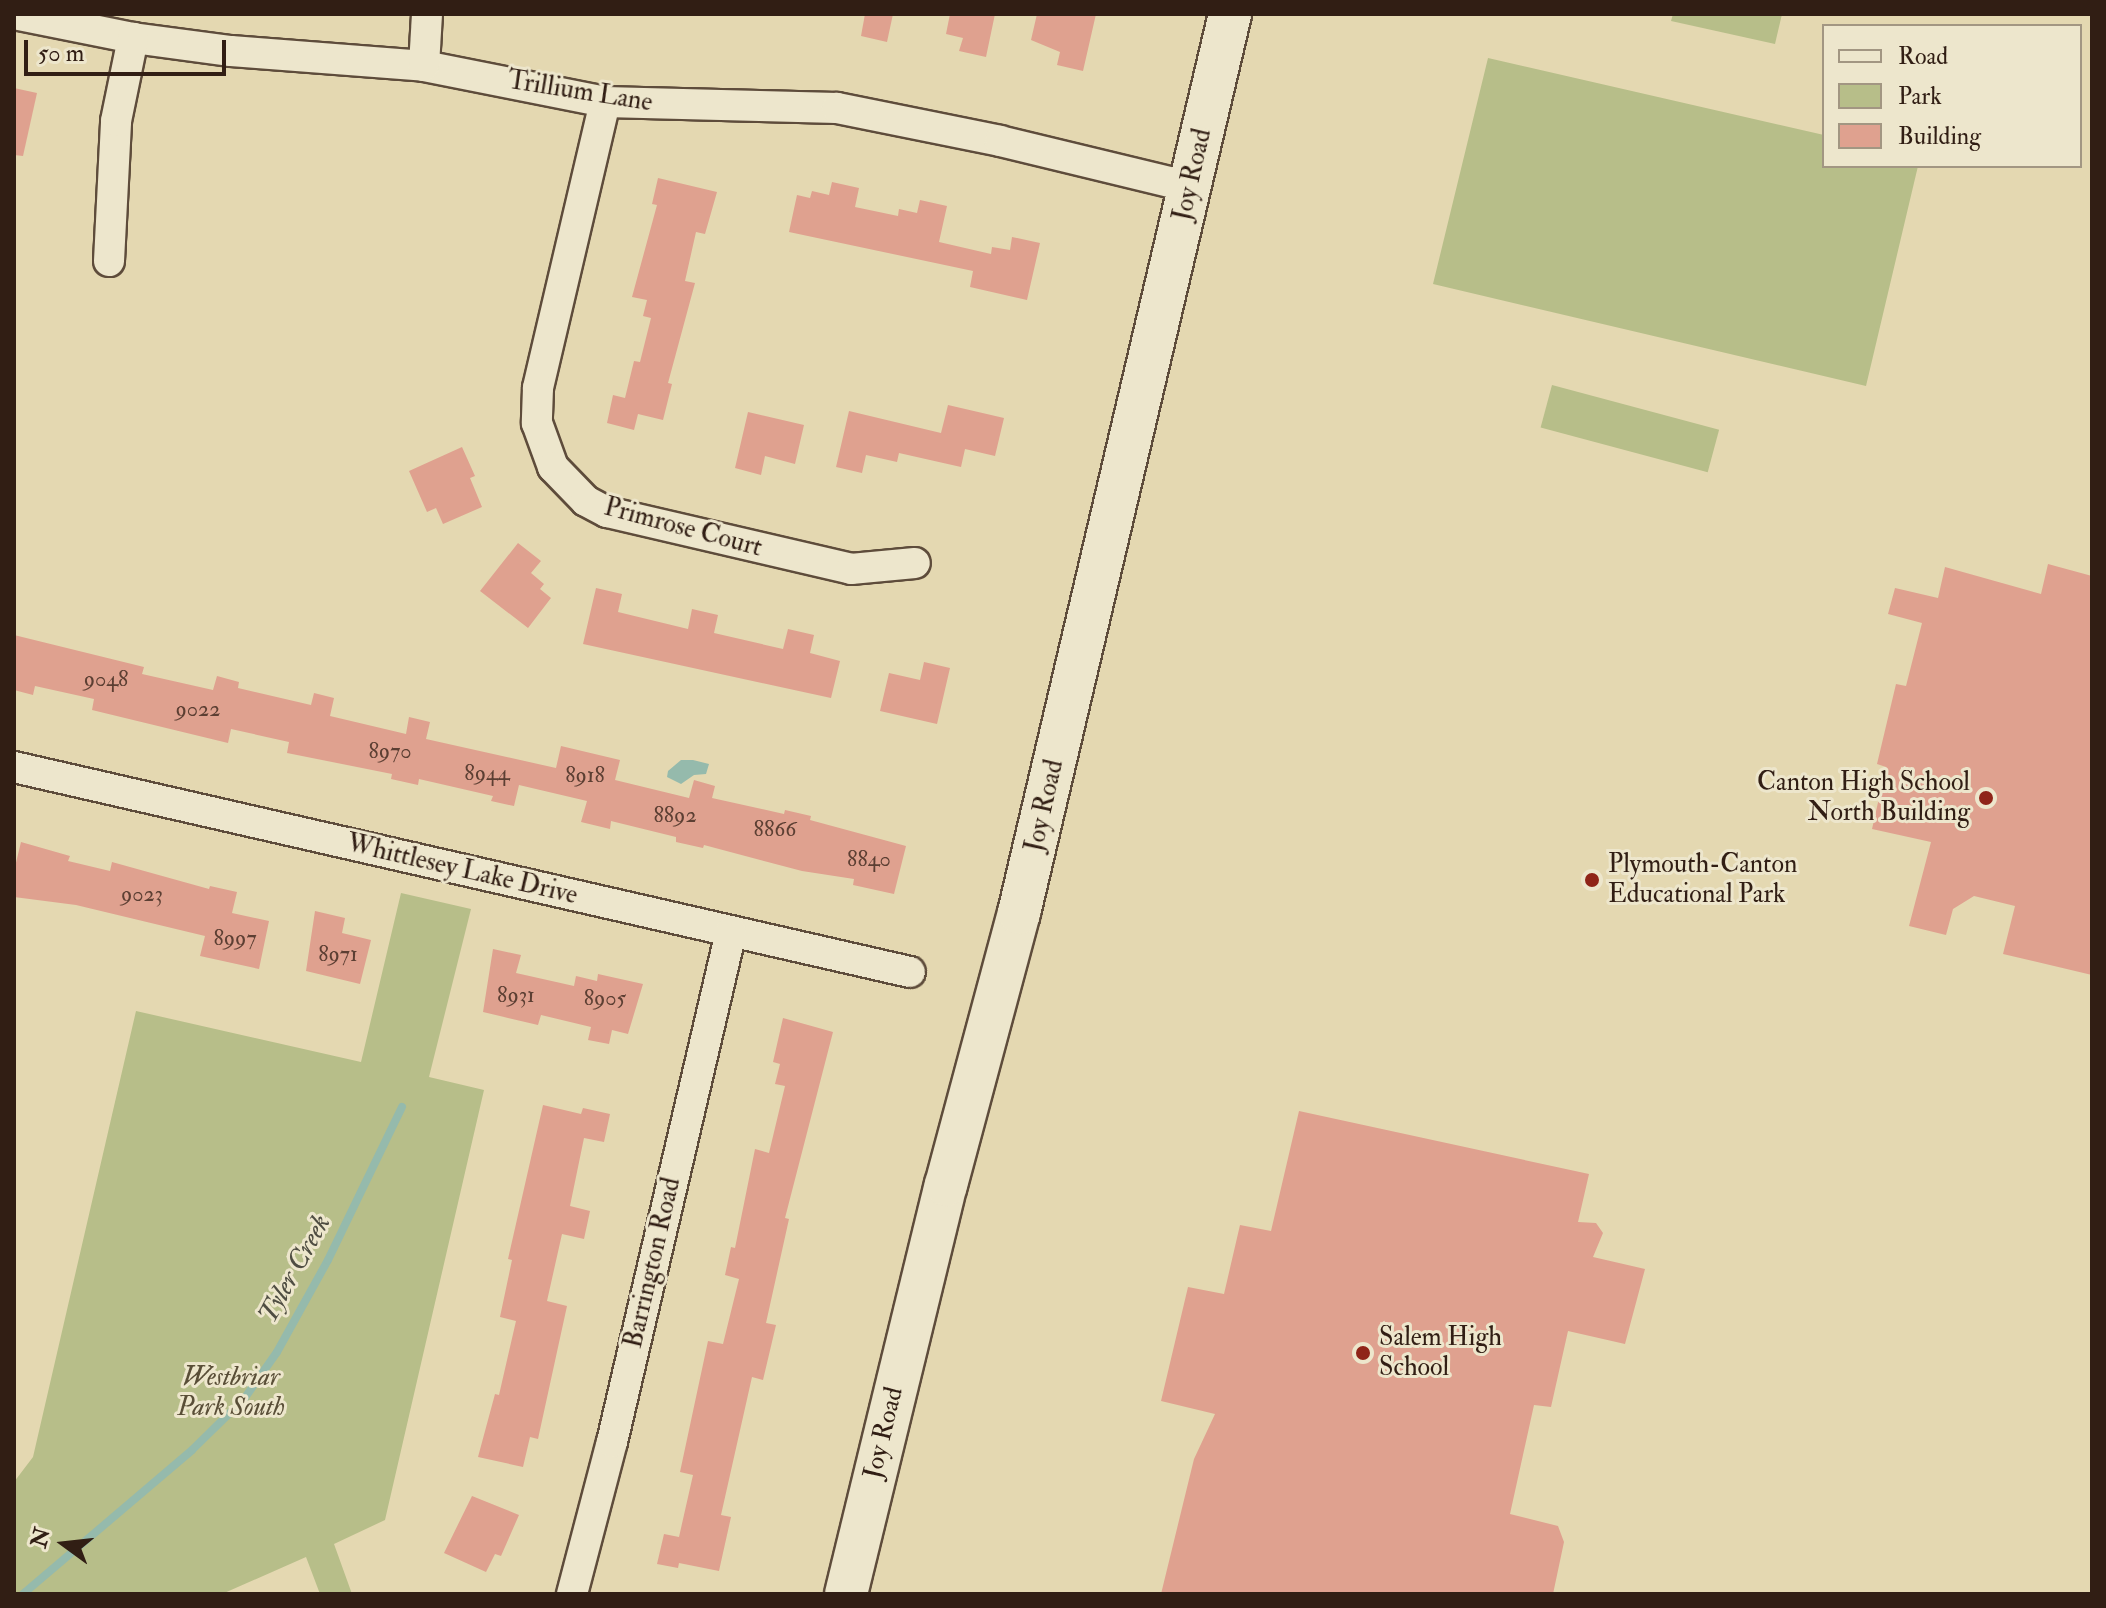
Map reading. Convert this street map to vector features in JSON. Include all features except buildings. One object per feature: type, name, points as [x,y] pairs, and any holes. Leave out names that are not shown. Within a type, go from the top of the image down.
[{"type":"street","name":"Trillium Lane","points":[[14,14],[133,38],[231,51],[424,66],[605,102],[837,108],[1000,141],[1190,187]]},
{"type":"street","points":[[424,66],[427,14]]},
{"type":"street","name":"Joy Road","points":[[846,1594],[942,1200],[1019,913],[1230,14]]},
{"type":"street","points":[[109,261],[116,121],[133,38]]},
{"type":"street","name":"Primrose Court","points":[[605,102],[538,388],[537,423],[553,467],[586,501],[607,512],[851,569],[915,563]]},
{"type":"street","name":"Whittlesey Lake Drive","points":[[14,767],[910,972]]},
{"type":"street","name":"Barrington Road","points":[[572,1594],[612,1442],[731,932]]},
{"type":"green space","points":[[1673,14],[1782,14],[1775,44],[1671,21]]},
{"type":"green space","points":[[1488,58],[1822,135],[1822,168],[1918,168],[1866,386],[1433,284]]},
{"type":"green space","points":[[1552,385],[1719,430],[1708,472],[1541,428]]},
{"type":"green space","name":"Westbriar Park South","points":[[401,893],[471,909],[429,1077],[484,1090],[385,1520],[334,1544],[352,1594],[320,1594],[306,1557],[222,1594],[14,1594],[14,1482],[33,1457],[136,1011],[361,1062]]},
{"type":"shaded area","points":[[681,760],[709,764],[706,774],[694,775],[681,784],[667,777],[668,771]]},
{"type":"waterway","name":"Tyler Creek","points":[[23,1594],[192,1450],[244,1399],[277,1352],[328,1260],[402,1107]]},
{"type":"place","name":"Canton High School North Building","points":[[1986,798]]},
{"type":"place","name":"Plymouth-Canton Educational Park","points":[[1592,880]]},
{"type":"place","name":"Salem High School","points":[[1363,1353]]}]
